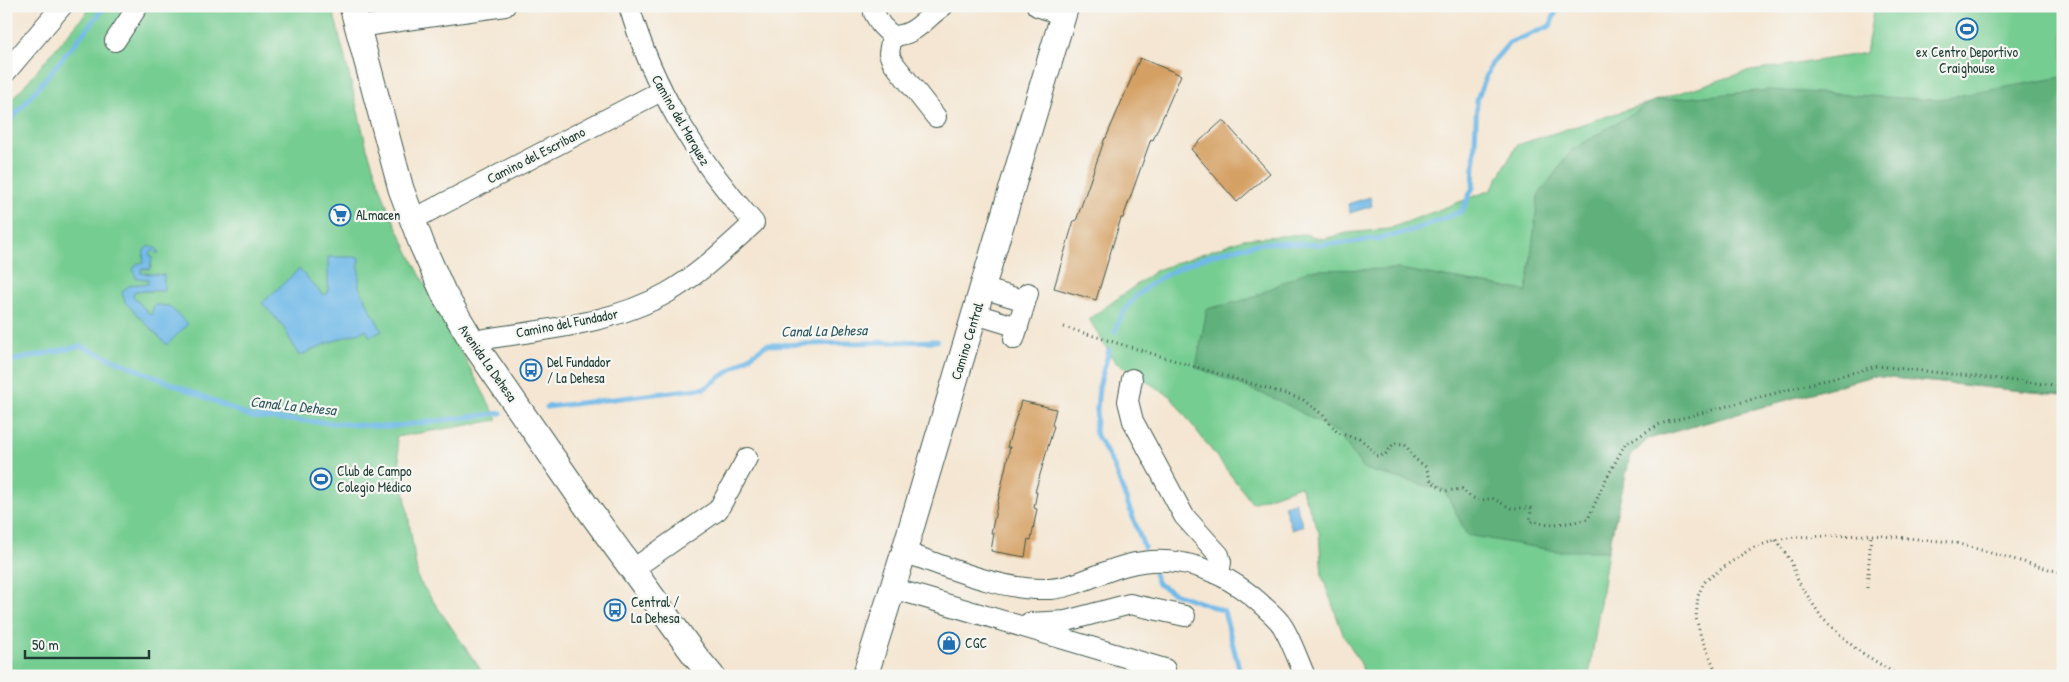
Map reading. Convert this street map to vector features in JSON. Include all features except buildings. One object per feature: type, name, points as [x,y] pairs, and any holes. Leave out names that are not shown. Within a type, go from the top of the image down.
[{"type":"main road","name":"Camino Central","points":[[865,676],[904,552],[1064,11]]},
{"type":"main road","name":"Avenida La Dehesa","points":[[354,17],[412,220],[444,294],[472,341],[587,507],[690,650],[712,676]]},
{"type":"street","points":[[6,72],[62,6]]},
{"type":"street","points":[[115,41],[138,6]]},
{"type":"street","points":[[354,17],[505,6]]},
{"type":"street","name":"Camino del Marquez","points":[[629,6],[661,91],[708,169],[754,223]]},
{"type":"street","points":[[876,6],[874,13],[881,25],[892,36],[902,36],[917,30],[943,6]]},
{"type":"street","points":[[1037,6],[1064,11]]},
{"type":"street","points":[[892,36],[889,53],[892,61],[936,117]]},
{"type":"street","name":"Camino del Escribano","points":[[412,220],[661,91]]},
{"type":"street","name":"Camino del Fundador","points":[[472,341],[596,320],[646,304],[694,275],[754,223]]},
{"type":"street","points":[[975,314],[1016,333],[1026,297],[982,288]]},
{"type":"street","points":[[1132,379],[1128,401],[1133,421],[1184,516],[1219,555],[1221,562],[1219,574]]},
{"type":"street","points":[[633,569],[718,510],[747,458]]},
{"type":"street","points":[[904,552],[961,572],[1028,588],[1053,588],[1148,560],[1187,563],[1219,574],[1246,591],[1283,626],[1306,676]]},
{"type":"street","points":[[892,588],[1165,669]]},
{"type":"street","points":[[1014,624],[1066,621],[1130,604],[1185,616]]},
{"type":"path","points":[[1064,328],[1302,399],[1323,415],[1338,433],[1359,439],[1367,444],[1376,456],[1385,455],[1394,443],[1405,444],[1414,458],[1426,467],[1431,481],[1445,491],[1462,489],[1468,496],[1480,501],[1492,498],[1511,508],[1531,508],[1530,521],[1545,524],[1566,524],[1588,519],[1603,485],[1625,444],[1660,424],[1877,366],[2063,386]]},
{"type":"path","points":[[1867,588],[1871,535]]},
{"type":"path","points":[[1718,676],[1701,638],[1696,618],[1698,596],[1704,582],[1728,564],[1752,548],[1776,540],[1794,537],[1871,535],[1952,542],[2063,573]]},
{"type":"path","points":[[1776,540],[1791,561],[1798,581],[1822,618],[1856,649],[1899,676]]},
{"type":"green space","name":"Club de Campo Colegio Médico","points":[[92,6],[332,6],[367,148],[388,209],[416,267],[498,420],[396,437],[418,579],[485,676],[6,676],[6,107]]},
{"type":"green space","points":[[1874,6],[2063,6],[2063,395],[1872,376],[1648,439],[1630,457],[1608,551],[1589,676],[1365,676],[1361,664],[1343,634],[1322,576],[1319,532],[1300,486],[1252,503],[1170,396],[1115,362],[1089,319],[1157,270],[1243,239],[1304,234],[1323,239],[1347,233],[1388,229],[1491,190],[1517,145],[1745,72],[1866,53]]},
{"type":"green space","points":[[2063,77],[2063,395],[1872,376],[1648,439],[1630,457],[1608,551],[1556,551],[1467,535],[1445,491],[1364,469],[1338,433],[1280,401],[1196,367],[1207,309],[1249,299],[1309,270],[1399,269],[1527,291],[1538,196],[1572,150],[1653,101],[1770,90],[1935,100]]},
{"type":"water","points":[[1370,197],[1372,206],[1350,213],[1348,204]]},
{"type":"water","points":[[149,246],[156,248],[159,253],[153,250],[149,253],[152,258],[150,269],[141,269],[141,273],[164,275],[164,291],[135,291],[133,296],[151,316],[154,305],[169,306],[188,324],[167,345],[125,302],[122,292],[130,286],[148,284],[148,279],[136,278],[133,269],[138,263],[143,263],[144,250]]},
{"type":"water","points":[[328,257],[359,257],[359,287],[382,331],[370,337],[366,330],[328,343],[299,356],[283,326],[262,303],[299,269],[323,295],[328,293]]},
{"type":"water","points":[[1295,502],[1303,526],[1292,530],[1284,505]]},
{"type":"waterway","points":[[6,126],[106,6]]},
{"type":"waterway","points":[[1115,332],[1123,313],[1136,297],[1153,283],[1173,271],[1216,254],[1263,243],[1330,244],[1392,236],[1462,211],[1473,187],[1477,99],[1492,63],[1509,43],[1550,26],[1558,6]]},
{"type":"waterway","name":"Canal La Dehesa","points":[[547,407],[705,388],[766,345],[937,341]]},
{"type":"waterway","name":"Canal La Dehesa","points":[[6,362],[81,346],[252,417],[388,427],[501,413]]},
{"type":"waterway","points":[[1109,350],[1099,387],[1095,432],[1113,464],[1144,547]]},
{"type":"waterway","points":[[1154,574],[1158,584],[1174,593],[1224,611],[1241,676]]},
{"type":"place","name":"ex Centro Deportivo Craighouse","points":[[1967,29]]},
{"type":"place","name":"ALmacen","points":[[340,215]]},
{"type":"place","name":"Del Fundador / La Dehesa","points":[[531,370]]},
{"type":"place","name":"Club de Campo Colegio Médico","points":[[321,479]]},
{"type":"place","name":"Central / La Dehesa","points":[[615,610]]},
{"type":"place","name":"CGC","points":[[949,643]]}]
